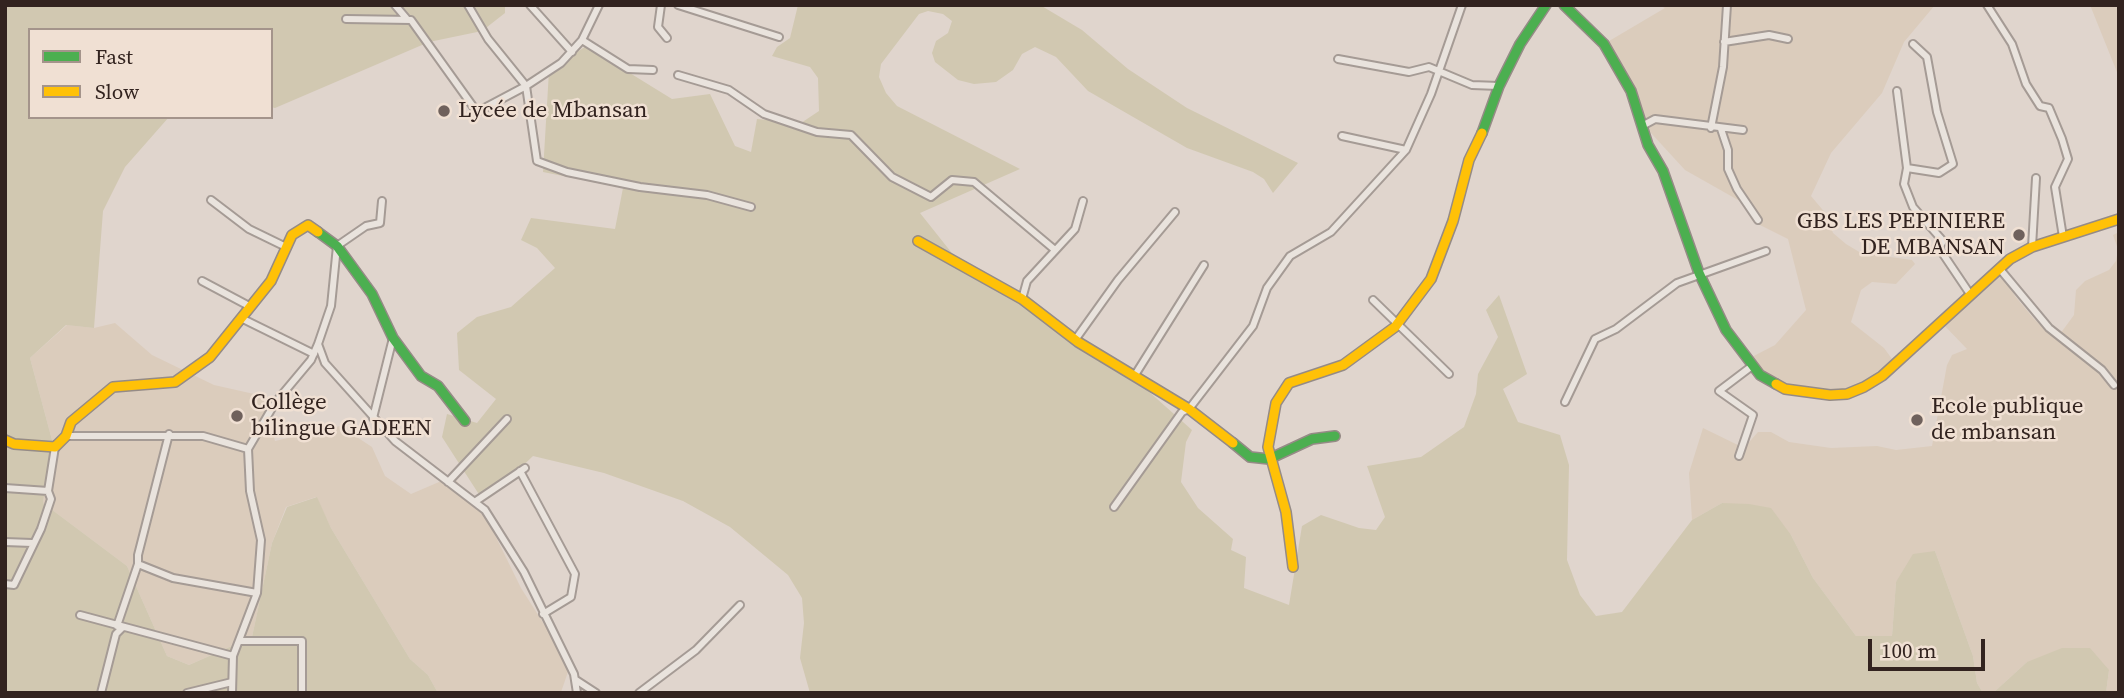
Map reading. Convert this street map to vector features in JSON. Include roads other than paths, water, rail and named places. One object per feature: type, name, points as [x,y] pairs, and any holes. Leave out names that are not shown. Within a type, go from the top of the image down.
[{"type":"street","points":[[395,5],[415,24],[477,112],[526,86],[572,52],[582,40],[599,5]]},
{"type":"street","points":[[468,5],[488,40],[526,86],[537,161],[567,172],[640,187],[707,195],[751,207]]},
{"type":"street","points":[[530,5],[572,52]]},
{"type":"street","points":[[661,5],[658,27],[667,38]]},
{"type":"street","points":[[678,5],[779,37]]},
{"type":"street","points":[[1114,507],[1182,412],[1189,409],[1253,326],[1267,288],[1290,257],[1331,232],[1406,150],[1462,5]]},
{"type":"street","points":[[1293,567],[1286,512],[1269,459],[1272,414],[1289,383],[1343,365],[1399,322],[1431,279],[1453,221],[1469,160],[1491,113],[1499,86],[1520,44],[1546,5]]},
{"type":"street","points":[[1564,5],[1604,44],[1631,91],[1648,145],[1663,171],[1699,273],[1726,330],[1760,375],[1786,389],[1814,394],[1847,394],[1882,376],[1999,268],[2032,247],[2119,219]]},
{"type":"street","points":[[1711,128],[1723,67],[1727,5]]},
{"type":"street","points":[[1987,5],[2012,44],[2026,84],[2040,106],[2049,108],[2062,139],[2068,159],[2054,187],[2063,237]]},
{"type":"street","points":[[346,19],[406,18]]},
{"type":"street","points":[[1724,42],[1769,35],[1788,39]]},
{"type":"street","points":[[582,40],[628,69],[653,70]]},
{"type":"street","points":[[1907,168],[1939,173],[1953,164],[1937,112],[1927,57],[1913,44]]},
{"type":"street","points":[[1338,59],[1409,72],[1429,67],[1472,85],[1499,86]]},
{"type":"street","points":[[678,75],[729,90],[764,114],[817,132],[851,135],[892,177],[931,197],[952,180],[974,182],[1055,250]]},
{"type":"street","points":[[1897,91],[1907,168],[1904,184],[1913,207],[1943,241],[1939,248],[1970,295]]},
{"type":"street","points":[[1642,126],[1655,119],[1743,130]]},
{"type":"street","points":[[1721,129],[1728,150],[1728,169],[1737,189],[1758,220]]},
{"type":"street","points":[[1342,136],[1406,150]]},
{"type":"street","points":[[2032,247],[2036,178]]},
{"type":"street","points":[[211,200],[249,229],[286,247]]},
{"type":"street","points":[[232,693],[233,656],[257,593],[261,540],[250,491],[248,449],[275,403],[318,344],[331,306],[337,246],[366,226],[380,223],[382,201]]},
{"type":"street","points":[[1022,299],[1027,281],[1075,229],[1083,201]]},
{"type":"street","points":[[1075,340],[1118,280],[1175,212]]},
{"type":"street","points":[[5,584],[14,585],[41,529],[51,499],[48,491],[55,447],[65,436],[71,422],[113,387],[175,382],[210,357],[271,281],[292,235],[308,225],[337,246],[372,294],[393,338],[421,376],[438,386],[465,421]]},
{"type":"street","points":[[918,241],[1022,299],[1075,340],[1189,409],[1250,457],[1269,459],[1312,439],[1335,436]]},
{"type":"street","points":[[1565,402],[1595,339],[1616,329],[1677,283],[1766,250]]},
{"type":"street","points":[[1135,374],[1204,265]]},
{"type":"street","points":[[1999,268],[2049,328],[2102,370],[2114,385]]},
{"type":"street","points":[[202,281],[249,306]]},
{"type":"street","points":[[1373,300],[1399,322],[1449,374]]},
{"type":"street","points":[[241,318],[313,354]]},
{"type":"street","points":[[373,418],[393,338]]},
{"type":"street","points":[[318,344],[325,363],[402,447],[476,501],[524,572],[576,680],[577,693]]},
{"type":"street","points":[[1739,456],[1753,415],[1719,391],[1752,366]]},
{"type":"street","points":[[448,482],[507,419]]},
{"type":"street","points":[[101,693],[138,564],[169,434]]},
{"type":"street","points":[[65,436],[203,436],[248,449]]},
{"type":"street","points":[[5,440],[14,444],[55,447]]},
{"type":"street","points":[[476,501],[523,470],[575,574],[571,597],[543,614]]},
{"type":"street","points":[[5,488],[48,491]]},
{"type":"street","points":[[5,542],[32,543]]},
{"type":"street","points":[[138,564],[173,578],[257,593]]},
{"type":"street","points":[[639,693],[696,650],[740,605]]},
{"type":"street","points":[[80,615],[233,656]]},
{"type":"street","points":[[239,641],[302,641],[302,693]]},
{"type":"street","points":[[576,680],[596,693]]},
{"type":"street","points":[[187,693],[232,682]]},
{"type":"place","name":"Lycée de Mbansan","points":[[444,111]]},
{"type":"place","name":"GBS LES PEPINIERE DE MBANSAN","points":[[2019,235]]},
{"type":"place","name":"Collège bilingue GADEEN","points":[[237,416]]},
{"type":"place","name":"Ecole publique de mbansan","points":[[1917,420]]}]
